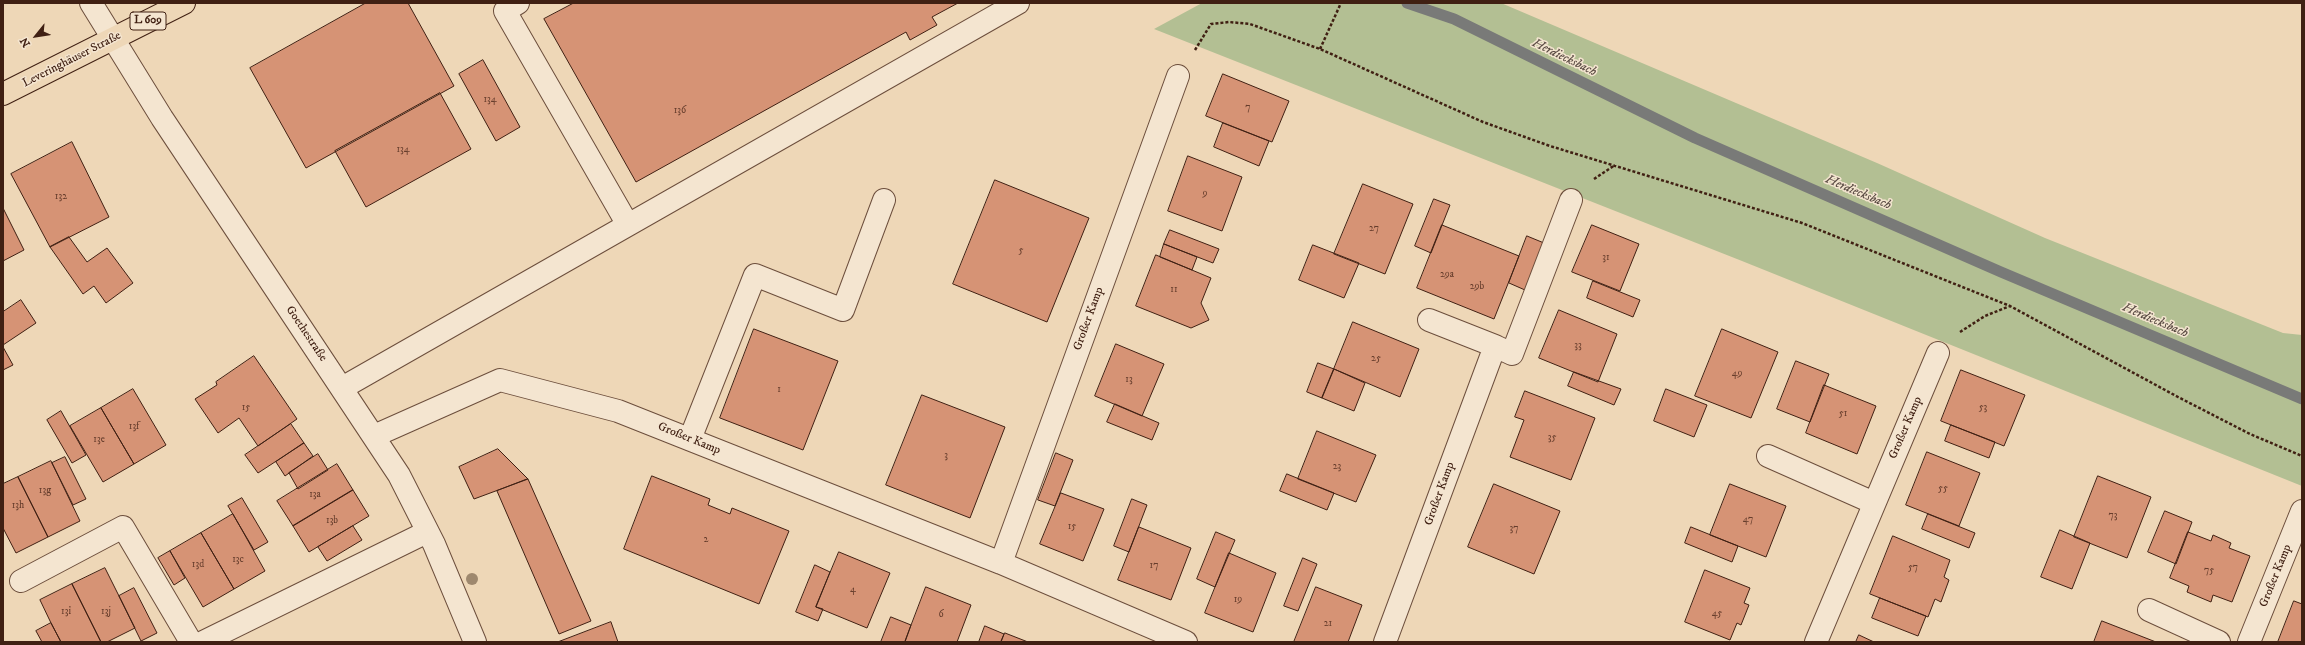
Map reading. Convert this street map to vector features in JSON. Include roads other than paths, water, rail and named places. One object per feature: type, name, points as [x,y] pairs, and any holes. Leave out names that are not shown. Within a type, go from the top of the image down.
[{"type":"main road","name":"Leveringhäuser Straße","points":[[3,94],[184,3]]},
{"type":"street","name":"Goethestraße","points":[[91,3],[162,118],[374,436],[398,475],[427,532],[475,642]]},
{"type":"street","points":[[518,3],[504,11],[628,225]]},
{"type":"street","points":[[342,388],[1018,3]]},
{"type":"street","name":"Großer Kamp","points":[[1001,563],[1178,76]]},
{"type":"street","points":[[690,439],[755,275],[843,310],[884,200]]},
{"type":"street","points":[[1429,320],[1512,354],[1571,200]]},
{"type":"street","name":"Großer Kamp","points":[[1385,642],[1495,346]]},
{"type":"street","name":"Großer Kamp","points":[[1816,642],[1938,353]]},
{"type":"street","name":"Großer Kamp","points":[[374,436],[500,380],[618,411],[1001,563],[1186,642]]},
{"type":"street","points":[[1768,456],[1874,503]]},
{"type":"street","name":"Großer Kamp","points":[[2249,642],[2302,511]]},
{"type":"street","points":[[21,581],[123,528],[191,642]]},
{"type":"street","points":[[202,642],[427,532]]},
{"type":"street","points":[[2149,610],[2220,642]]},
{"type":"waterway","name":"Herdiecksbach","points":[[1407,3],[1454,19],[1695,138],[2001,272],[2302,399]]}]
